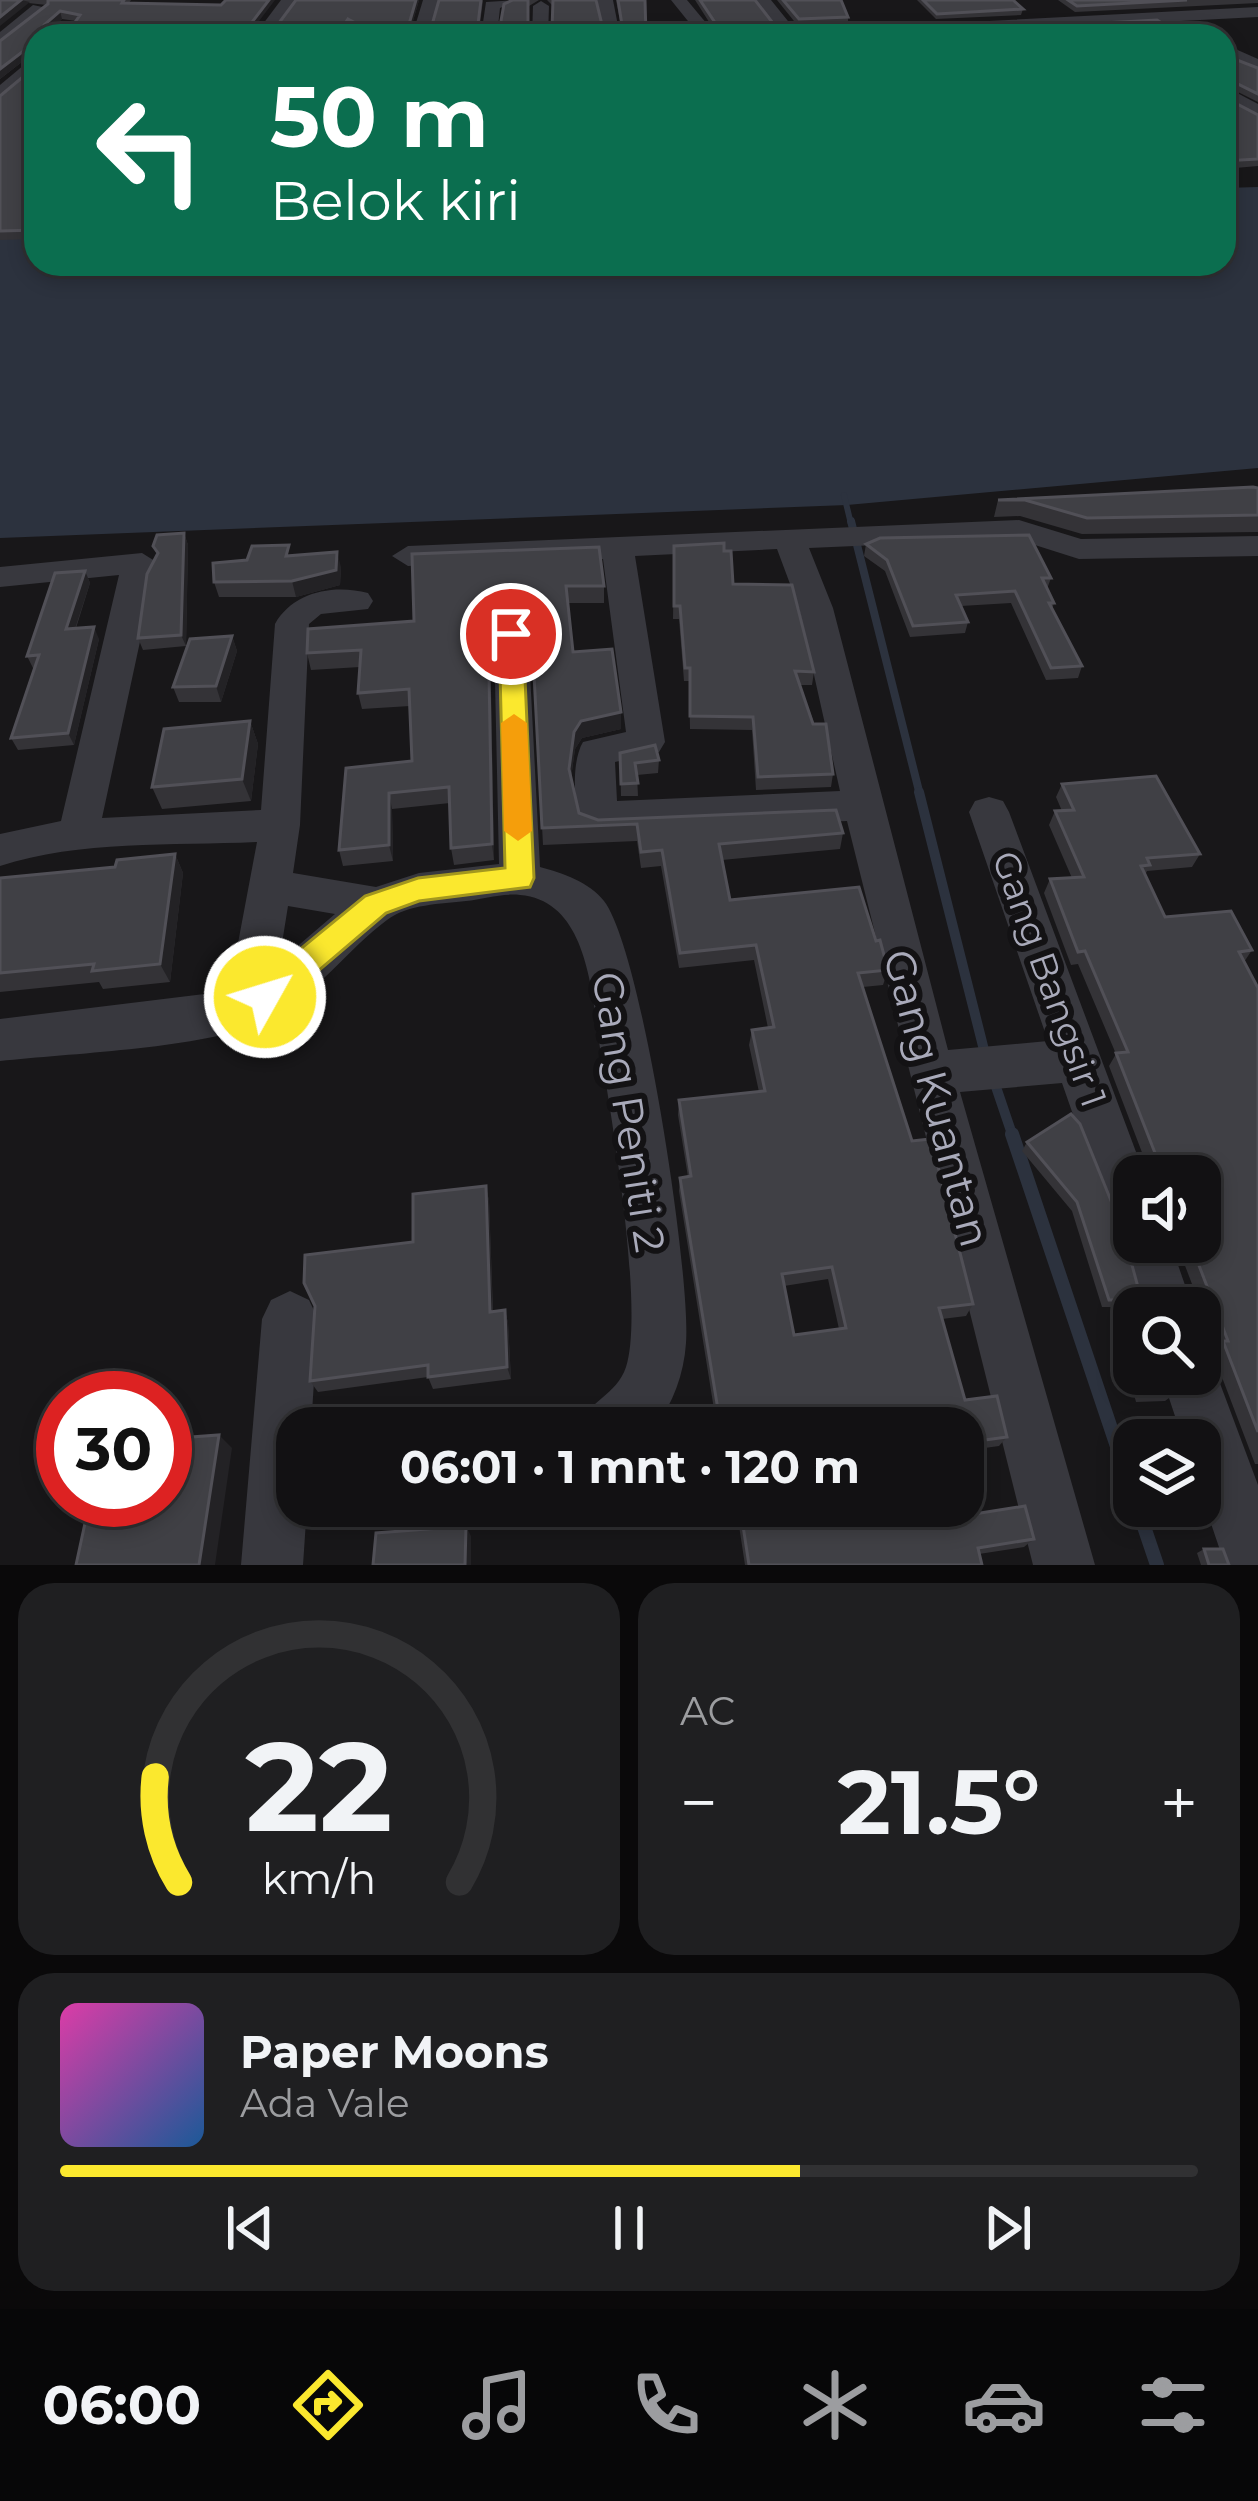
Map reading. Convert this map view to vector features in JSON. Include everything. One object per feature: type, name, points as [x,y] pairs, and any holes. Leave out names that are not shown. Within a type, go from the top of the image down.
[{"type":"street","points":[[490,24],[492,5],[512,0]]},
{"type":"street","points":[[679,0],[699,24]]},
{"type":"street","points":[[763,0],[783,24]]},
{"type":"street","points":[[1091,0],[1123,24]]},
{"type":"street","points":[[1244,0],[1258,10]]},
{"type":"street","points":[[1064,3],[1081,21]]},
{"type":"street","points":[[540,24],[541,7]]},
{"type":"street","points":[[0,40],[39,8]]},
{"type":"street","points":[[1059,24],[1258,10]]},
{"type":"street","points":[[1206,15],[1224,24]]},
{"type":"street","points":[[1165,17],[1178,24]]},
{"type":"street","points":[[1236,30],[1240,32]]},
{"type":"street","points":[[0,95],[24,70]]},
{"type":"street","points":[[408,556],[1019,529],[1079,549],[1258,546]]},
{"type":"street","name":"Gang Kuantan","points":[[790,541],[820,629],[861,806],[948,1071],[1064,1565]]},
{"type":"street","points":[[607,546],[619,555],[646,742],[596,752],[598,817],[861,806]]},
{"type":"street","points":[[0,577],[142,562],[130,584],[124,637],[78,835]]},
{"type":"street","points":[[249,1006],[280,825],[294,616],[308,606],[356,601]]},
{"type":"street","points":[[0,1040],[161,1023],[249,1006],[280,988],[376,904],[418,890],[520,878],[511,634]]},
{"type":"street","name":"Gang Bangsir 1","points":[[989,812],[1068,1061],[1113,1165]]},
{"type":"street","points":[[0,850],[30,840],[78,835],[280,825]]},
{"type":"street","name":"Gang Peniti 2","points":[[520,878],[567,894],[596,926],[620,1021],[634,1104],[659,1347],[656,1368],[635,1407]]},
{"type":"street","points":[[272,886],[376,904]]},
{"type":"street","points":[[948,1071],[1068,1061]]},
{"type":"street","points":[[289,1407],[290,1319]]},
{"type":"street","points":[[1197,1395],[1256,1565]]},
{"type":"street","points":[[272,1565],[279,1527]]},
{"type":"water","points":[[1258,187],[1258,468],[847,505],[0,538],[0,218],[24,218],[24,276],[1236,276],[1236,188]]},
{"type":"building","points":[[0,0],[21,0],[0,17]]},
{"type":"building","points":[[48,0],[221,5],[226,0],[269,0],[251,24],[74,24],[80,15],[60,11],[45,24],[24,24],[24,51],[0,69],[0,41]]},
{"type":"building","points":[[296,0],[416,0],[409,24],[357,24],[348,19],[345,24],[278,24]]},
{"type":"building","points":[[439,0],[481,0],[478,24],[432,24]]},
{"type":"building","points":[[528,0],[528,24],[500,24],[504,4]]},
{"type":"building","points":[[553,0],[596,0],[602,24],[552,24]]},
{"type":"building","points":[[618,0],[645,0],[646,24],[622,24]]},
{"type":"building","points":[[700,0],[755,0],[774,24],[716,24]]},
{"type":"building","points":[[783,0],[841,0],[848,17],[799,19]]},
{"type":"building","points":[[923,0],[1013,0],[1023,9],[937,14]]},
{"type":"building","points":[[1068,0],[1187,0],[1077,6]]},
{"type":"building","points":[[1157,20],[1163,24],[1103,24]]},
{"type":"building","points":[[1236,60],[1258,68],[1258,94],[1236,83]]},
{"type":"building","points":[[24,76],[24,230],[0,231],[0,96]]},
{"type":"building","points":[[1236,103],[1258,115],[1258,159],[1236,160]]},
{"type":"building","points":[[1258,488],[1258,515],[1087,518],[1025,500],[998,500]]},
{"type":"building","points":[[184,533],[181,635],[138,638],[147,574],[158,553],[153,546],[157,535]]},
{"type":"building","points":[[1029,535],[1051,578],[1042,578],[1054,603],[1049,603],[1082,666],[1051,668],[1015,591],[956,595],[968,622],[913,626],[887,560],[866,544],[880,538]]},
{"type":"building","points":[[724,543],[724,551],[731,551],[733,584],[792,585],[814,672],[795,671],[813,724],[826,724],[833,774],[758,777],[753,717],[690,716],[690,668],[685,668],[680,606],[674,606],[674,546]]},
{"type":"building","points":[[289,545],[286,556],[337,552],[336,570],[292,581],[214,582],[213,563],[247,560],[252,546]]},
{"type":"building","points":[[599,547],[604,586],[566,586],[573,652],[612,649],[621,712],[581,721],[574,732],[569,769],[579,813],[598,820],[836,810],[843,833],[719,844],[730,900],[859,887],[888,970],[858,973],[912,1141],[931,1139],[973,1304],[939,1308],[965,1400],[997,1396],[1007,1437],[984,1440],[984,1407],[718,1407],[680,1178],[691,1176],[679,1100],[765,1091],[752,1030],[774,1027],[756,945],[680,953],[662,850],[641,852],[637,824],[542,828],[531,617],[522,605],[497,605],[488,617],[492,844],[451,848],[449,787],[389,793],[389,845],[339,850],[346,768],[412,761],[409,689],[358,693],[361,650],[307,653],[308,629],[414,621],[412,554]],"holes":[[[832,1267],[846,1328],[794,1335],[782,1274]]]},
{"type":"building","points":[[85,571],[66,629],[94,627],[68,733],[11,738],[39,655],[27,656],[55,573]]},
{"type":"building","points":[[232,636],[216,686],[173,687],[190,639]]},
{"type":"building","points":[[250,721],[242,779],[152,787],[164,729]]},
{"type":"building","points":[[655,745],[659,760],[635,763],[638,783],[621,784],[620,753]]},
{"type":"building","points":[[1156,776],[1200,854],[1147,858],[1150,865],[1141,866],[1165,917],[1231,911],[1252,950],[1239,952],[1258,988],[1258,1432],[1223,1341],[1228,1341],[1221,1323],[1221,1287],[1207,1287],[1198,1263],[1221,1263],[1221,1155],[1156,1155],[1116,1053],[1128,1052],[1085,951],[1078,952],[1050,879],[1084,877],[1055,811],[1074,810],[1062,784]]},
{"type":"building","points":[[175,854],[160,964],[92,971],[94,964],[0,973],[0,878],[115,867],[117,860]]},
{"type":"building","points":[[1071,1114],[1080,1124],[1113,1206],[1113,1263],[1131,1263],[1138,1287],[1113,1287],[1113,1300],[1109,1300],[1077,1202],[1027,1142]]},
{"type":"building","points":[[486,1186],[490,1312],[505,1310],[507,1367],[428,1377],[428,1365],[310,1381],[315,1306],[304,1283],[305,1255],[413,1242],[413,1194]]},
{"type":"building","points":[[219,1435],[199,1565],[76,1565],[84,1527],[192,1527],[192,1437]]},
{"type":"building","points":[[1025,1506],[1034,1539],[978,1548],[982,1565],[749,1565],[743,1527],[984,1527],[984,1512]]},
{"type":"building","points":[[466,1527],[465,1565],[373,1565],[376,1533]]},
{"type":"building","points":[[1204,1549],[1223,1549],[1229,1565],[1209,1565]]},
{"type":"waterway","points":[[358,24],[376,0]]},
{"type":"waterway","points":[[844,495],[851,524]]},
{"type":"waterway","points":[[851,521],[920,795]]},
{"type":"waterway","points":[[919,792],[985,1054]]},
{"type":"waterway","points":[[994,1081],[1013,1137]]},
{"type":"waterway","points":[[1012,1134],[1113,1435]]},
{"type":"waterway","points":[[1144,1527],[1157,1565]]},
{"type":"slow traffic","points":[[514,723],[518,831]]},
{"type":"route","points":[[265,997],[376,904],[451,884],[520,878],[511,634]]}]
